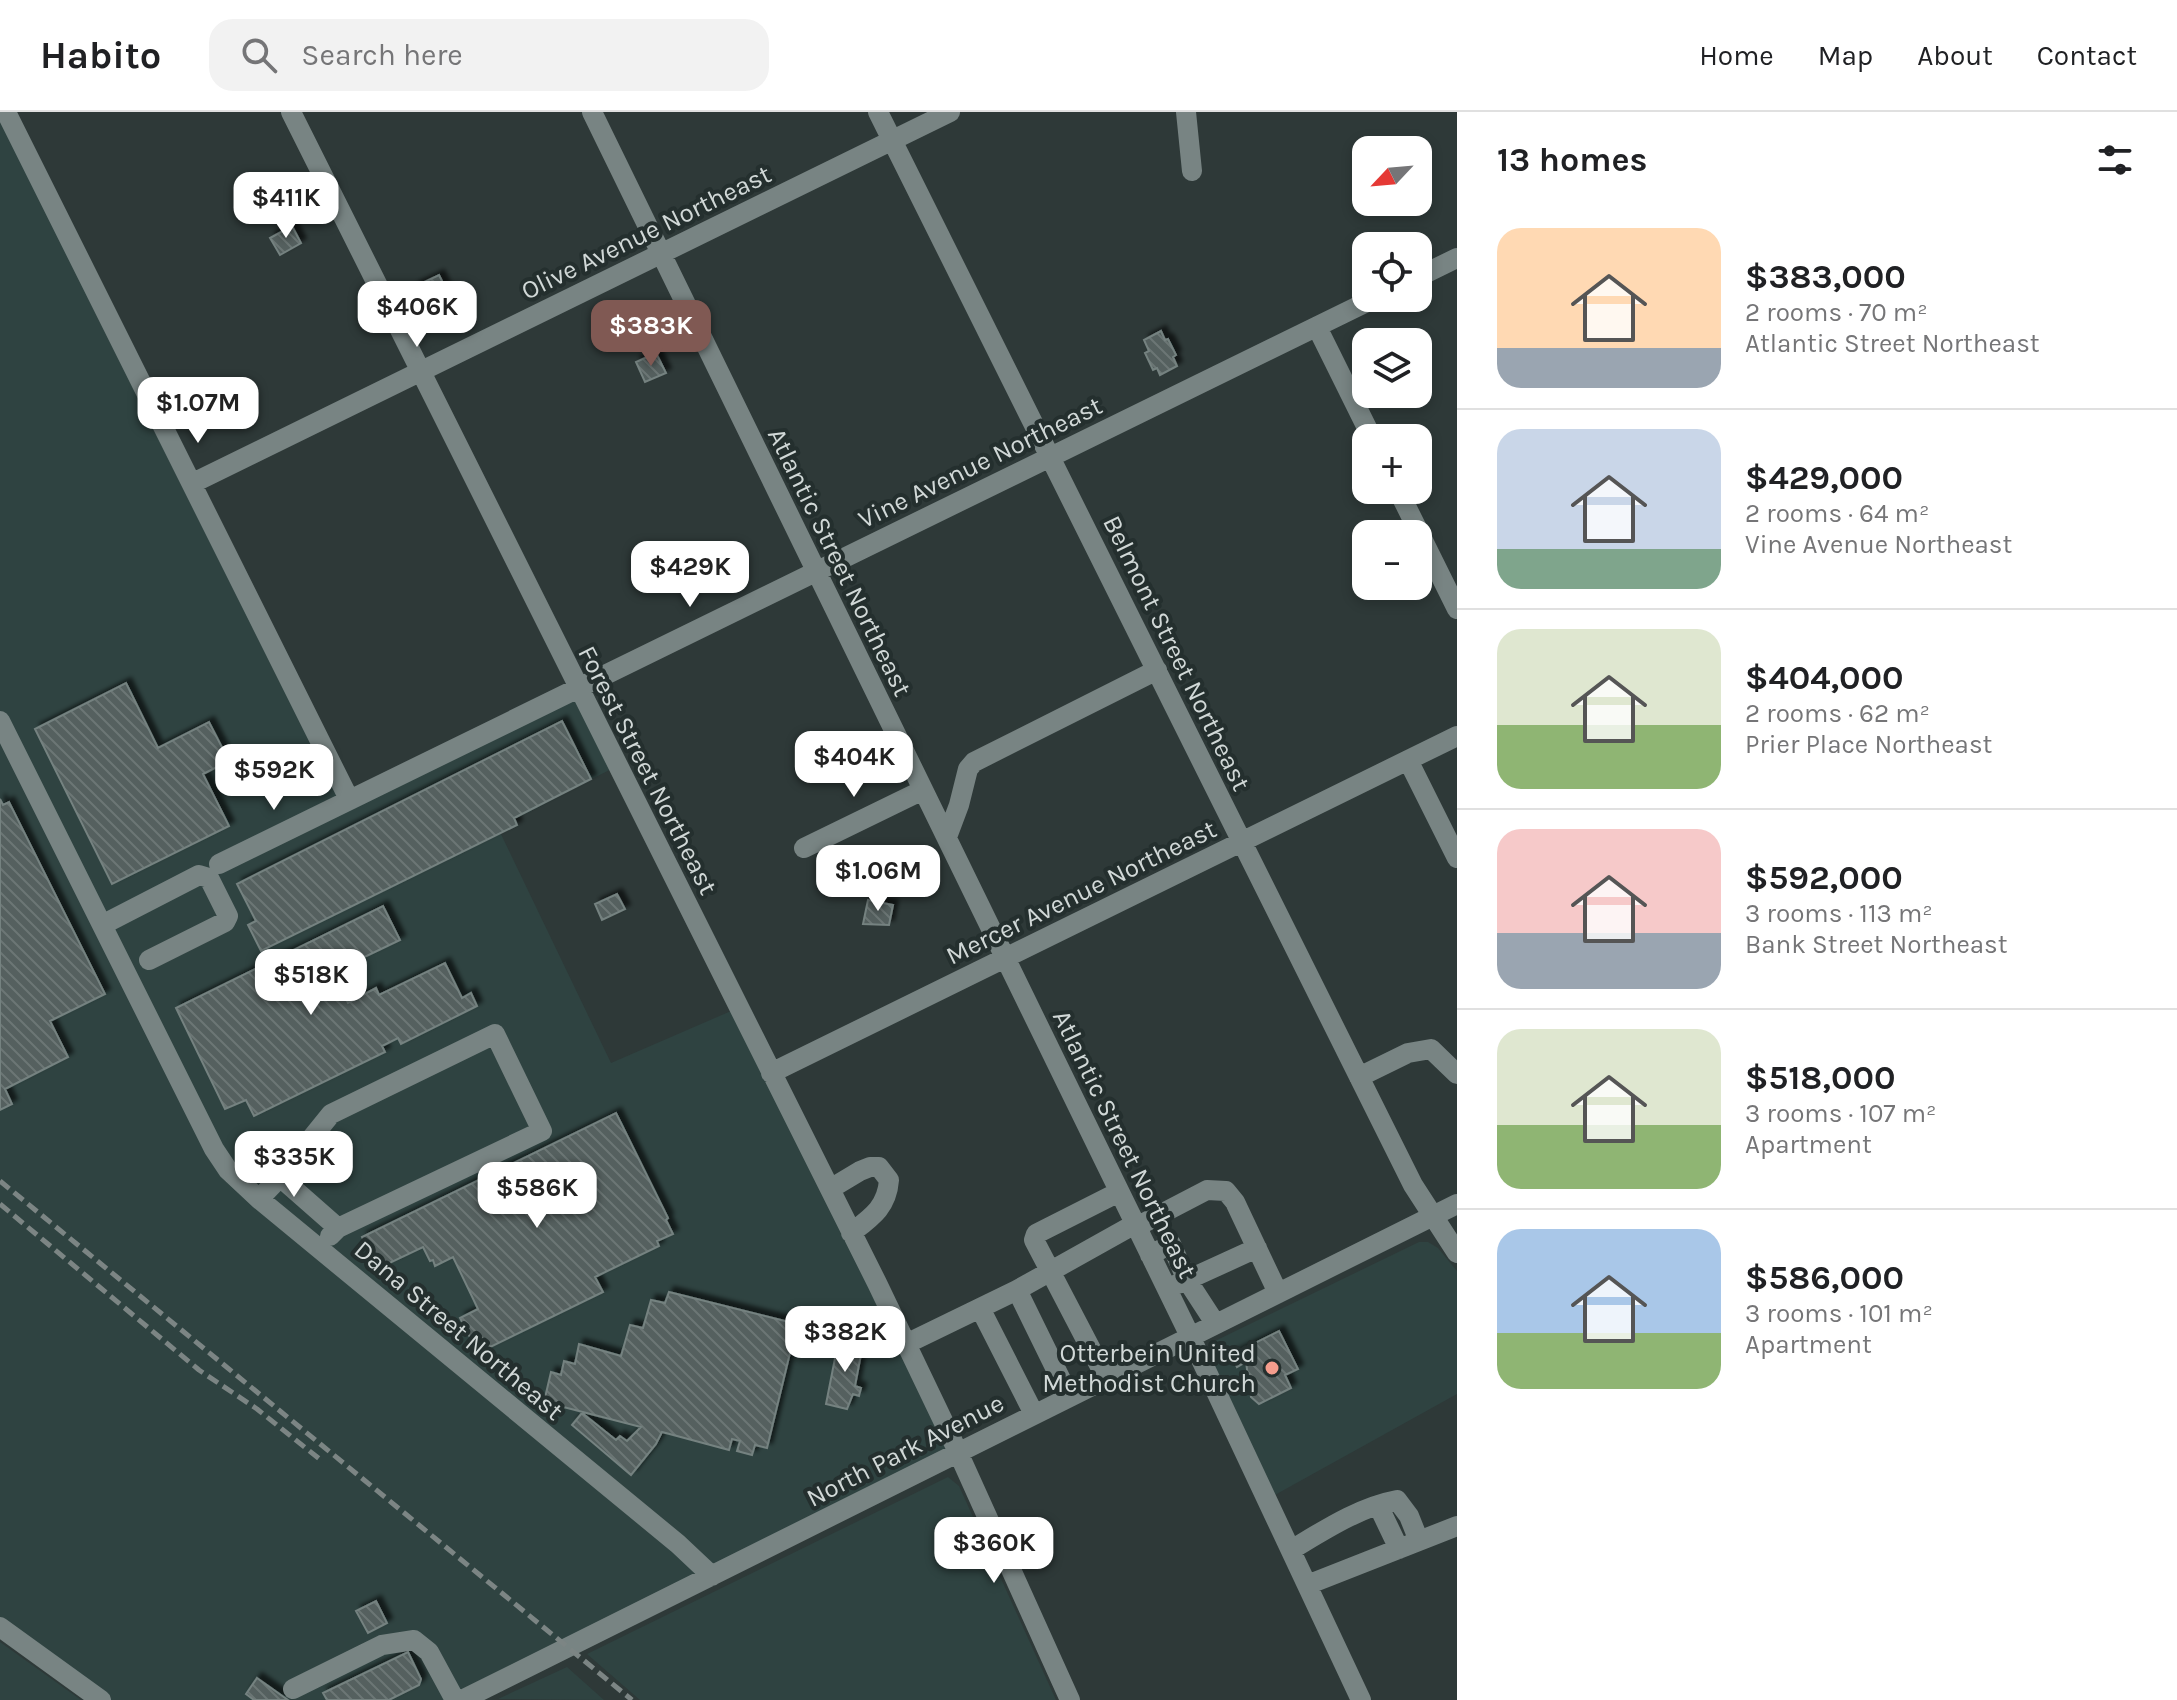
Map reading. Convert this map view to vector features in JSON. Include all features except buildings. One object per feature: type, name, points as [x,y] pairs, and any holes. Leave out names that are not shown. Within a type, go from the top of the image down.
[{"type":"street","points":[[6,112],[349,799]]},
{"type":"street","name":"Forest Street Northeast","points":[[291,112],[830,1189],[958,1452],[1070,1700]]},
{"type":"street","name":"Atlantic Street Northeast","points":[[592,112],[1190,1336],[1361,1700]]},
{"type":"street","name":"Belmont Street Northeast","points":[[878,112],[1413,1185],[1457,1253]]},
{"type":"street","name":"Olive Avenue Northeast","points":[[193,483],[950,112]]},
{"type":"street","points":[[1186,112],[1192,171]]},
{"type":"street","points":[[1432,270],[1457,258]]},
{"type":"street","name":"Vine Avenue Northeast","points":[[219,864],[1352,310]]},
{"type":"street","points":[[1317,327],[1365,424]]},
{"type":"street","points":[[1405,504],[1457,609]]},
{"type":"street","points":[[947,837],[968,769],[974,762],[1157,670]]},
{"type":"street","name":"Dana Street Northeast","points":[[0,721],[214,1149],[228,1170],[259,1199],[678,1544],[712,1576]]},
{"type":"street","name":"Mercer Avenue Northeast","points":[[771,1073],[1457,736]]},
{"type":"street","points":[[1408,760],[1457,858]]},
{"type":"street","points":[[804,848],[923,790]]},
{"type":"street","points":[[102,925],[199,875],[209,878],[226,910],[228,916],[225,922],[149,960]]},
{"type":"street","points":[[259,1199],[331,1114],[495,1034],[542,1131],[338,1228],[318,1247]]},
{"type":"street","points":[[1359,1077],[1408,1053],[1431,1049],[1457,1074]]},
{"type":"street","points":[[830,1189],[870,1167],[879,1167],[889,1180],[888,1195],[879,1211],[851,1233]]},
{"type":"street","points":[[280,1177],[338,1228]]},
{"type":"street","points":[[906,1344],[1017,1290],[1207,1190],[1226,1191],[1235,1202],[1278,1293]]},
{"type":"street","points":[[1106,1378],[1037,1246],[1036,1234],[1119,1192]]},
{"type":"street","name":"North Park Avenue","points":[[462,1700],[485,1695],[712,1576],[1457,1204]]},
{"type":"street","points":[[1150,1255],[1171,1244],[1187,1280],[1215,1323]]},
{"type":"street","points":[[1167,1289],[1257,1248]]},
{"type":"street","points":[[1017,1290],[1069,1396]]},
{"type":"street","points":[[980,1308],[1034,1414]]},
{"type":"street","points":[[1291,1550],[1336,1523],[1397,1500],[1409,1516],[1419,1541]]},
{"type":"street","points":[[1378,1505],[1399,1549]]},
{"type":"street","points":[[1307,1585],[1457,1526]]},
{"type":"street","points":[[0,1627],[101,1700]]},
{"type":"street","points":[[293,1689],[382,1645],[414,1640],[429,1652],[455,1700]]},
{"type":"shaded area","points":[[0,112],[349,799],[578,688],[617,766],[498,828],[611,1063],[738,1008],[958,1452],[463,1700],[101,1700],[0,1627]]},
{"type":"shaded area","points":[[1419,1242],[1428,1242],[1438,1248],[1457,1271],[1457,1394],[1273,1496],[1210,1359],[1215,1341]]},
{"type":"shaded area","points":[[948,1477],[959,1486],[1056,1700],[640,1700],[587,1654]]},
{"type":"shaded area","points":[[0,1642],[81,1700],[0,1700]]},
{"type":"shaded area","points":[[567,1667],[604,1700],[498,1699]]},
{"type":"railway","points":[[0,1181],[632,1700]]},
{"type":"railway","points":[[0,1204],[199,1370],[257,1409],[322,1461]]},
{"type":"place","name":"Otterbein United Methodist Church","points":[[1272,1368]]}]
